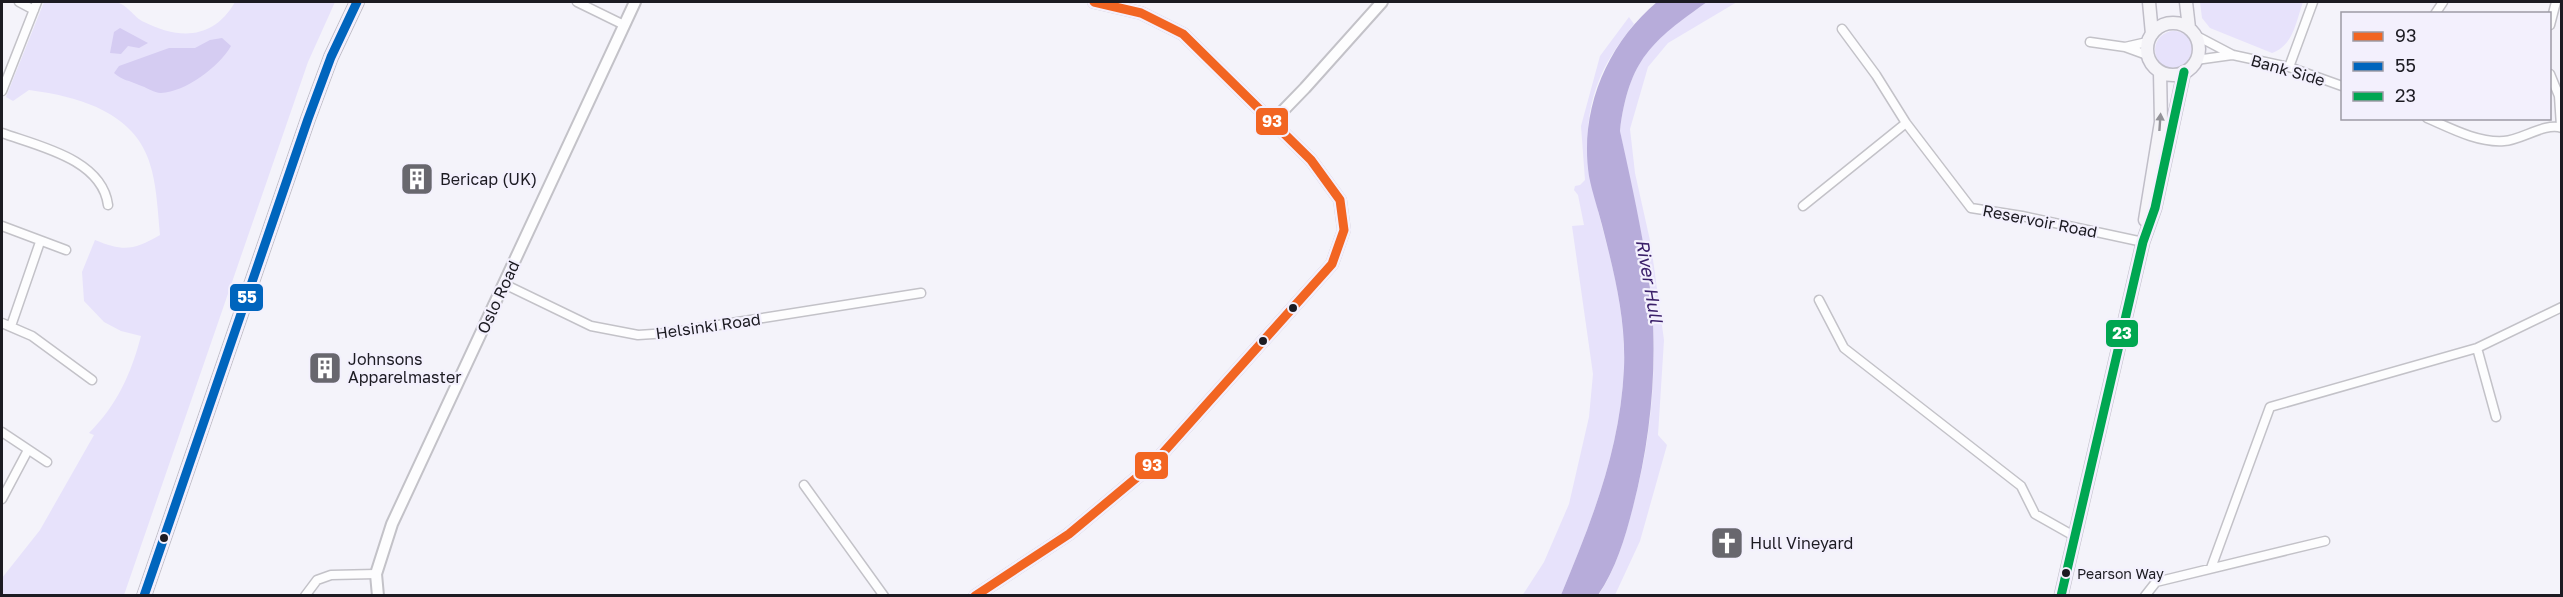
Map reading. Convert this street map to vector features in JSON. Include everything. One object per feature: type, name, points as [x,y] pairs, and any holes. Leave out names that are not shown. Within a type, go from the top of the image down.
[{"type":"highway","points":[[144,596],[311,110],[357,2]]},
{"type":"main road","points":[[2149,2],[2149,43],[2152,64],[2160,72],[2171,75],[2184,72],[2196,60],[2199,49],[2192,32],[2186,2]]},
{"type":"main road","points":[[2149,43],[2160,26],[2171,23],[2192,32]]},
{"type":"main road","points":[[2061,596],[2143,242],[2161,122],[2160,72]]},
{"type":"main road","points":[[2143,242],[2155,208],[2184,72]]},
{"type":"street","points":[[2,91],[35,6],[19,2]]},
{"type":"street","points":[[577,2],[624,25]]},
{"type":"street","name":"Oslo Road","points":[[378,596],[376,574],[392,524],[635,2]]},
{"type":"street","points":[[975,596],[1069,534],[1153,465],[1332,264],[1344,230],[1340,200],[1311,160],[1183,34],[1141,13],[1094,2]]},
{"type":"street","points":[[1273,121],[1382,2]]},
{"type":"street","points":[[2289,67],[2313,2]]},
{"type":"street","points":[[2551,22],[2556,2]]},
{"type":"street","name":"Reservoir Road","points":[[1842,29],[1876,75],[1906,123],[1971,208],[2022,216],[2143,242]]},
{"type":"street","name":"Bank Side","points":[[2192,32],[2233,55],[2289,67],[2341,85]]},
{"type":"street","points":[[2090,42],[2125,47],[2149,43]]},
{"type":"street","name":"Bank Side","points":[[2196,60],[2233,55]]},
{"type":"street","points":[[2432,120],[2477,137],[2503,141],[2561,127],[2559,96],[2551,76]]},
{"type":"street","points":[[1803,206],[1906,123]]},
{"type":"street","points":[[2,133],[79,161],[90,172],[109,199]]},
{"type":"street","points":[[2,226],[66,250]]},
{"type":"street","points":[[11,326],[40,242]]},
{"type":"street","name":"Helsinki Road","points":[[504,284],[591,326],[638,335],[668,333],[921,293]]},
{"type":"street","points":[[1819,300],[1844,348],[2021,486],[2035,514],[2049,524],[2074,536]]},
{"type":"street","points":[[2211,568],[2270,407],[2477,348],[2562,307]]},
{"type":"street","points":[[2,323],[32,336],[89,373]]},
{"type":"street","points":[[2477,348],[2496,417]]},
{"type":"street","points":[[2,432],[47,462]]},
{"type":"street","points":[[2,499],[28,450]]},
{"type":"street","points":[[804,485],[884,596]]},
{"type":"street","points":[[2145,596],[2156,582],[2325,541]]},
{"type":"street","points":[[305,596],[317,580],[331,575],[376,574]]},
{"type":"shaded area","points":[[44,2],[119,3],[136,17],[157,28],[170,32],[195,33],[217,23],[235,2],[335,2],[308,62],[124,595],[2,596],[2,578],[40,530],[94,435],[89,433],[108,411],[122,388],[141,336],[121,331],[104,322],[84,301],[82,272],[95,240],[121,248],[129,248],[160,235],[152,171],[145,151],[135,135],[121,122],[105,111],[68,97],[29,90],[13,101],[6,97]]},
{"type":"shaded area","points":[[1657,2],[1707,2],[1671,28],[1646,54],[1630,86],[1620,131],[1643,241],[1652,307],[1653,382],[1644,458],[1623,542],[1615,564],[1598,595],[1561,595],[1603,485],[1617,428],[1624,368],[1623,332],[1618,296],[1589,176],[1588,127],[1600,80],[1611,58],[1639,19]]},
{"type":"shaded area","points":[[1707,2],[1737,2],[1668,43],[1648,67],[1630,129],[1635,173],[1651,245],[1664,340],[1658,435],[1667,445],[1640,541],[1615,595],[1598,596],[1616,562],[1631,514],[1645,455],[1653,381],[1650,285],[1620,131],[1624,106],[1637,69],[1646,54],[1671,28]]},
{"type":"shaded area","points":[[2200,2],[2303,2],[2289,39],[2279,50],[2272,53],[2210,28],[2202,18]]},
{"type":"shaded area","points":[[1629,17],[1634,24],[1607,63],[1594,94],[1589,118],[1588,143],[1594,191],[1615,278],[1623,329],[1624,368],[1617,428],[1594,512],[1561,595],[1522,596],[1544,562],[1569,504],[1589,417],[1593,374],[1572,226],[1584,225],[1578,195],[1574,190],[1575,186],[1585,180],[1581,126],[1600,56]]},
{"type":"shaded area","points":[[120,28],[148,43],[139,48],[128,46],[121,54],[110,53],[114,32]]},
{"type":"shaded area","points":[[2174,31],[2187,37],[2193,50],[2187,63],[2174,69],[2161,63],[2155,50],[2161,37]]},
{"type":"shaded area","points":[[222,38],[231,46],[226,54],[200,77],[170,92],[156,92],[114,73],[119,66],[169,48],[195,48],[210,40]]},
{"type":"transit line","name":"55","points":[[144,596],[308,119],[331,57],[357,2]]},
{"type":"transit line","name":"93","points":[[975,596],[1069,534],[1153,464],[1332,264],[1344,230],[1340,200],[1311,160],[1183,34],[1141,13],[1094,2]]},
{"type":"transit line","name":"23","points":[[2061,596],[2143,242],[2155,208],[2184,72]]},
{"type":"place","name":"Bericap (UK)","points":[[417,179]]},
{"type":"place","name":"Johnsons Apparelmaster","points":[[325,368]]},
{"type":"place","name":"Hull Vineyard","points":[[1727,543]]},
{"type":"place","name":"Pearson Way","points":[[2066,573]]},
{"type":"water label","name":"River Hull","points":[[1650,281]]}]
